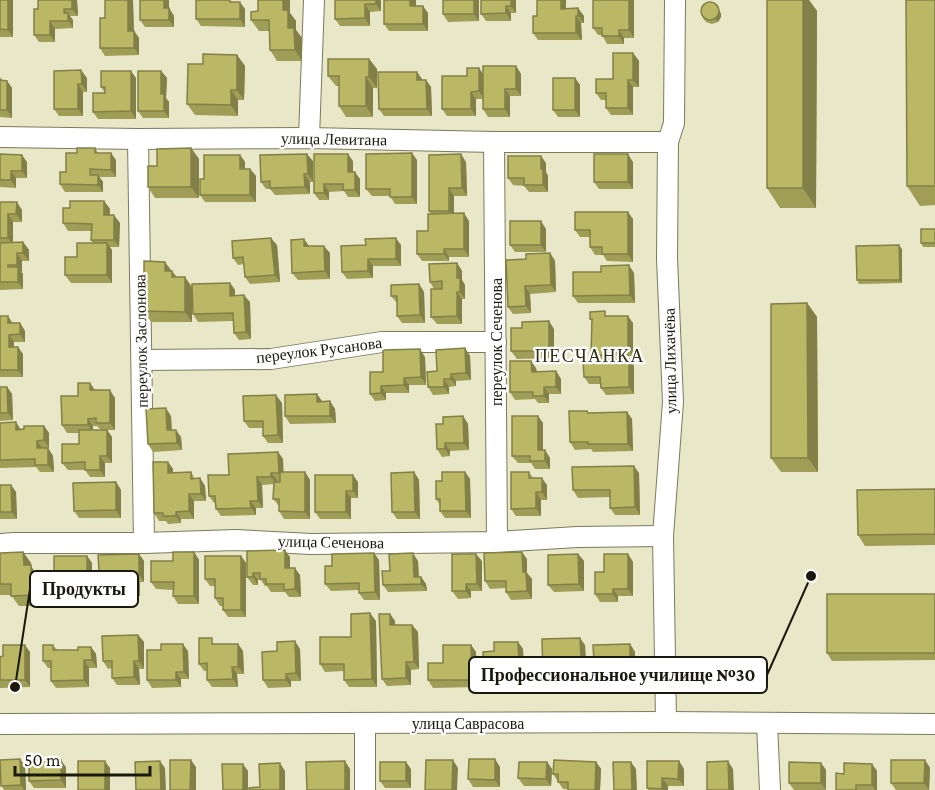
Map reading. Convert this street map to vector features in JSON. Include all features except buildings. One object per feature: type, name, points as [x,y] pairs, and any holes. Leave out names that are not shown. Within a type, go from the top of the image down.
[{"type":"street","points":[[309,138],[314,0]]},
{"type":"street","name":"улица Лихачёва","points":[[666,722],[663,536],[673,402],[667,258],[668,142],[674,123],[675,0]]},
{"type":"street","name":"улица Левитана","points":[[0,137],[668,142]]},
{"type":"street","name":"переулок Заслонова","points":[[138,139],[144,543]]},
{"type":"street","name":"переулок Сеченова","points":[[494,142],[497,542]]},
{"type":"street","name":"переулок Русанова","points":[[142,360],[272,359],[382,342],[496,342]]},
{"type":"street","name":"улица Сеченова","points":[[0,544],[236,540],[311,544],[497,542],[577,537],[663,536]]},
{"type":"street","name":"улица Саврасова","points":[[0,724],[666,722],[935,724]]},
{"type":"street","points":[[365,723],[365,790]]},
{"type":"street","points":[[767,724],[770,790]]},
{"type":"place","name":"Профессиональное училище №30","points":[[811,576]]},
{"type":"place","name":"Продукты","points":[[15,687]]},
{"type":"district","name":"ПЕСЧАНКА","points":[[590,356]]}]
